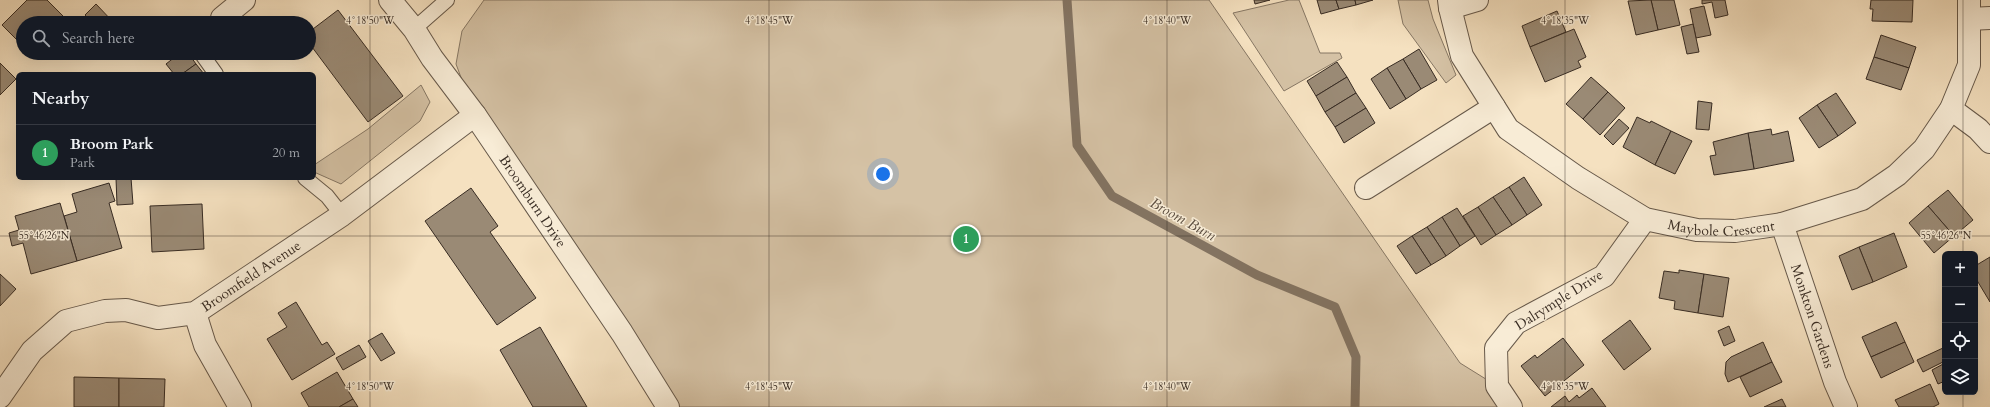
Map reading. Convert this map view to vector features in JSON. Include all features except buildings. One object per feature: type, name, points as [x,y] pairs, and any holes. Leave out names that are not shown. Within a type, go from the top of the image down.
[{"type":"street","points":[[224,16],[244,0]]},
{"type":"street","name":"Broomburn Drive","points":[[390,0],[414,29],[432,58],[475,115],[622,333],[668,407]]},
{"type":"street","points":[[1449,4],[1477,0]]},
{"type":"street","name":"Maybole Crescent","points":[[1449,4],[1462,56],[1508,129],[1578,178],[1645,219],[1697,230],[1735,231],[1782,224],[1862,199],[1892,179],[1924,149],[1951,109],[1969,65],[1976,12]]},
{"type":"street","points":[[1366,188],[1494,106]]},
{"type":"street","points":[[1951,109],[1978,129],[1990,142]]},
{"type":"street","name":"Broomfield Avenue","points":[[0,397],[32,351],[66,321],[105,310],[126,310],[158,318],[196,312],[342,215],[475,115]]},
{"type":"street","name":"Dalrymple Drive","points":[[1511,407],[1497,386],[1496,348],[1516,323],[1604,276],[1645,219]]},
{"type":"street","name":"Monkton Gardens","points":[[1782,224],[1835,382],[1846,407]]},
{"type":"street","points":[[196,312],[205,345],[240,407]]},
{"type":"lane","points":[[414,29],[447,0]]},
{"type":"lane","points":[[206,60],[215,72]]},
{"type":"lane","points":[[307,180],[327,196],[342,215]]},
{"type":"shaded area","points":[[484,0],[1209,0],[1460,363],[1497,386],[1512,407],[667,407],[475,115],[456,64],[462,31]]},
{"type":"shaded area","points":[[1289,0],[1299,0],[1320,53],[1340,53],[1342,58],[1284,91],[1233,13]]},
{"type":"shaded area","points":[[1398,0],[1428,0],[1433,19],[1456,75],[1446,83],[1403,24]]},
{"type":"shaded area","points":[[421,85],[430,102],[420,121],[341,184],[316,173],[316,164],[368,129]]},
{"type":"waterway","name":"Broom Burn","points":[[1067,0],[1077,145],[1112,196],[1257,275],[1335,307],[1356,357],[1355,407]]},
{"type":"place","name":"Broom Park","points":[[966,239]]}]
